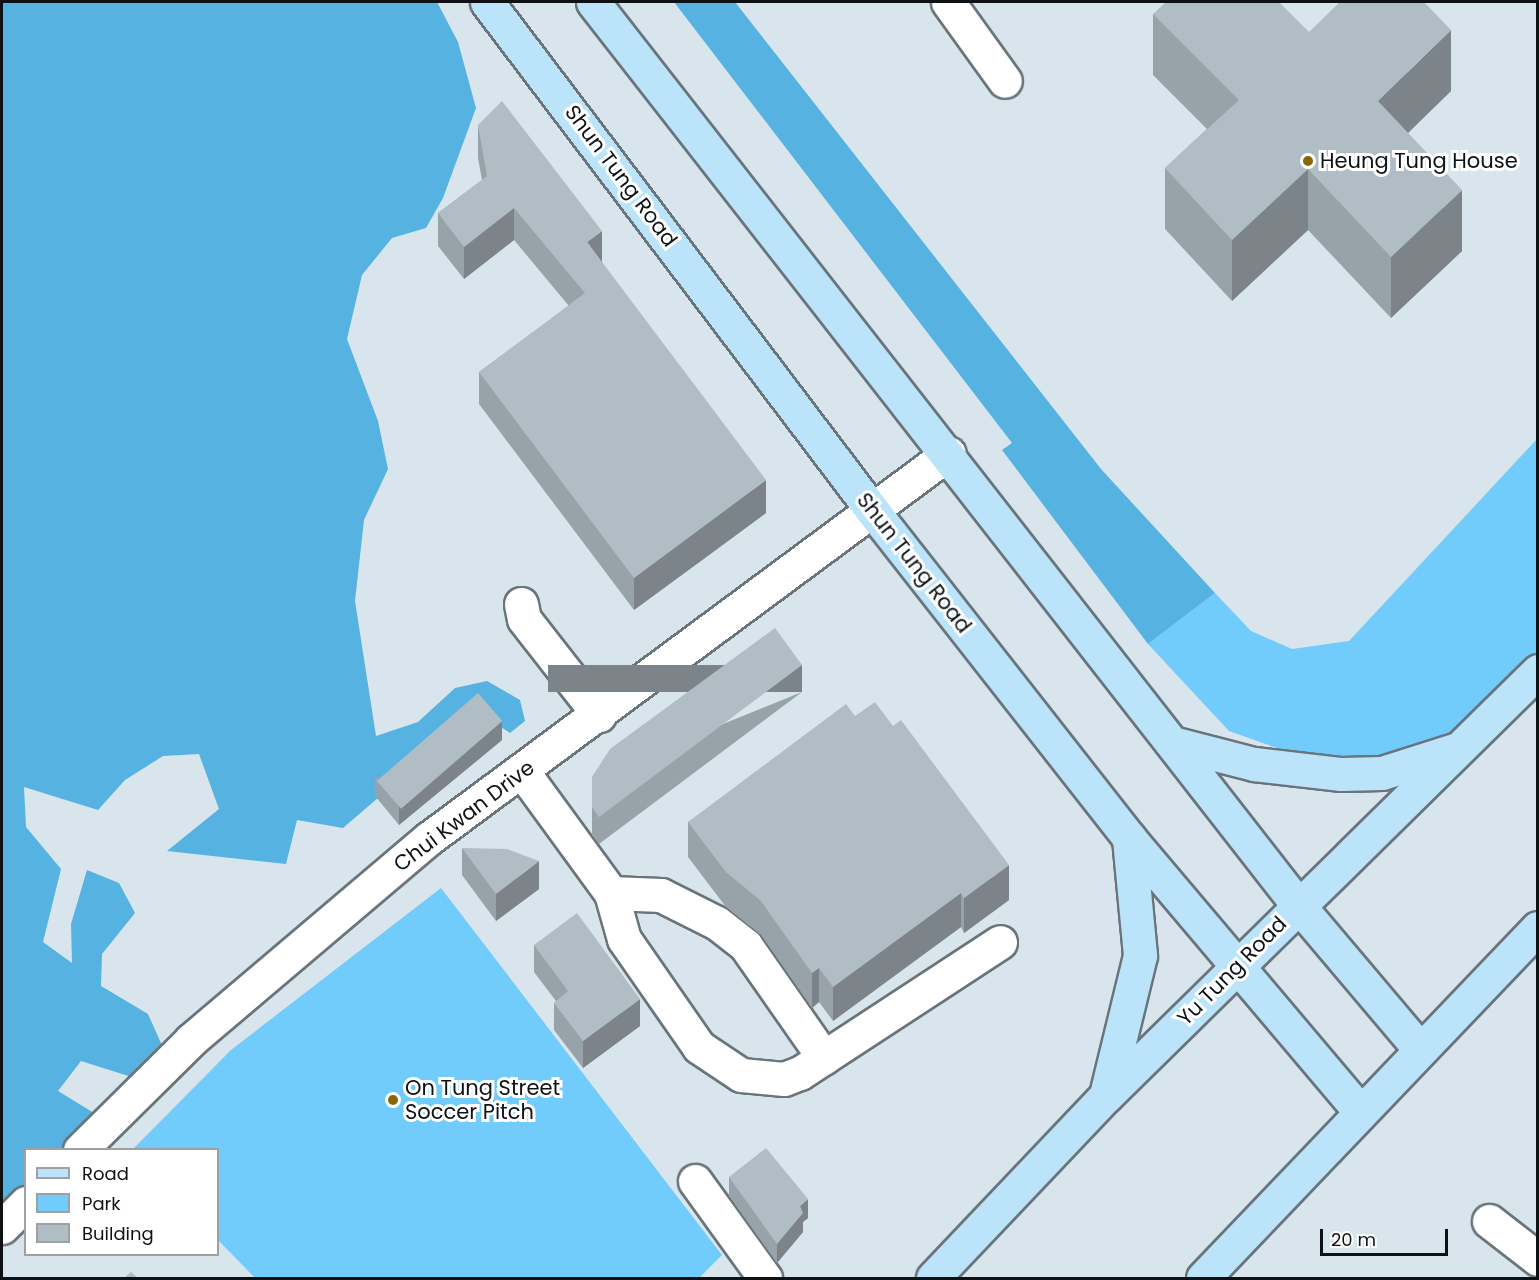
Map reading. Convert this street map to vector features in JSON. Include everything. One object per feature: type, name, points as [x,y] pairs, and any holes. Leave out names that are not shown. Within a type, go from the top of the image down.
[{"type":"main road","name":"Shun Tung Road","points":[[488,2],[872,510],[1129,838],[1237,969],[1360,1111]]},
{"type":"main road","points":[[593,2],[949,453],[1298,905],[1419,1048]]},
{"type":"main road","name":"Yu Tung Road","points":[[933,1278],[1106,1096],[1538,671]]},
{"type":"main road","points":[[1172,743],[1254,764],[1341,774],[1382,773],[1461,748]]},
{"type":"main road","points":[[1106,1096],[1140,955],[1129,838]]},
{"type":"main road","points":[[1203,1278],[1419,1048],[1538,928]]},
{"type":"street","points":[[948,2],[1005,81]]},
{"type":"street","name":"Chui Kwan Drive","points":[[81,1148],[190,1040],[428,839],[599,716],[949,453]]},
{"type":"street","points":[[521,604],[524,619],[599,716]]},
{"type":"street","points":[[522,771],[611,893],[624,939],[699,1047],[726,1068],[784,1079],[824,1058],[1000,942]]},
{"type":"street","points":[[611,893],[661,895],[717,923],[746,946],[824,1058]]},
{"type":"street","points":[[695,1180],[765,1278]]},
{"type":"street","points":[[2,1227],[24,1205]]},
{"type":"street","points":[[1489,1221],[1538,1258]]},
{"type":"green space","points":[[1537,439],[1537,653],[1463,727],[1400,759],[1337,769],[1229,731],[1148,644],[1215,593],[1251,631],[1292,649],[1349,641]]},
{"type":"green space","name":"On Tung Street Soccer Pitch","points":[[441,888],[722,1255],[699,1278],[255,1278],[219,1241],[219,1148],[134,1148],[231,1050]]},
{"type":"shaded area","points":[[2,2],[437,2],[458,42],[476,108],[443,198],[426,228],[392,238],[362,275],[347,339],[378,421],[388,469],[364,520],[355,601],[376,736],[418,722],[455,688],[487,681],[520,700],[525,721],[510,733],[478,712],[343,828],[297,820],[286,864],[167,851],[219,809],[199,754],[163,756],[125,780],[98,810],[24,787],[26,827],[61,869],[43,942],[72,963],[71,924],[87,870],[119,883],[135,913],[102,954],[101,986],[148,1014],[169,1061],[138,1079],[81,1061],[58,1091],[94,1113],[82,1148],[24,1148],[24,1227],[2,1247]]},
{"type":"shaded area","points":[[674,2],[735,2],[1101,469],[1215,593],[1148,644],[1002,450],[1012,443]]},
{"type":"building","points":[[1166,2],[1279,2],[1309,32],[1340,2],[1424,2],[1451,30],[1378,101],[1462,190],[1391,257],[1308,169],[1232,240],[1165,168],[1239,100],[1153,14]]},
{"type":"building","points":[[502,101],[602,231],[587,242],[766,480],[634,578],[479,372],[585,293],[514,208],[464,247],[438,213],[487,176],[478,125]]},
{"type":"building","points":[[775,628],[802,665],[599,817],[592,807],[592,777],[610,749]]},
{"type":"building","points":[[478,693],[502,721],[401,809],[377,781]]},
{"type":"building","points":[[875,702],[893,726],[901,720],[1009,865],[964,898],[961,893],[833,987],[819,968],[812,973],[761,901],[726,872],[688,822],[846,704],[855,716]]},
{"type":"building","points":[[462,848],[507,849],[539,861],[496,894]]},
{"type":"building","points":[[577,913],[640,999],[583,1041],[554,1003],[568,991],[534,945]]},
{"type":"building","points":[[766,1148],[808,1199],[800,1206],[803,1213],[777,1244],[729,1177]]},
{"type":"building","points":[[131,1272],[138,1278],[124,1278]]},
{"type":"place","name":"Heung Tung House","points":[[1308,161]]},
{"type":"place","name":"On Tung Street Soccer Pitch","points":[[393,1100]]}]
